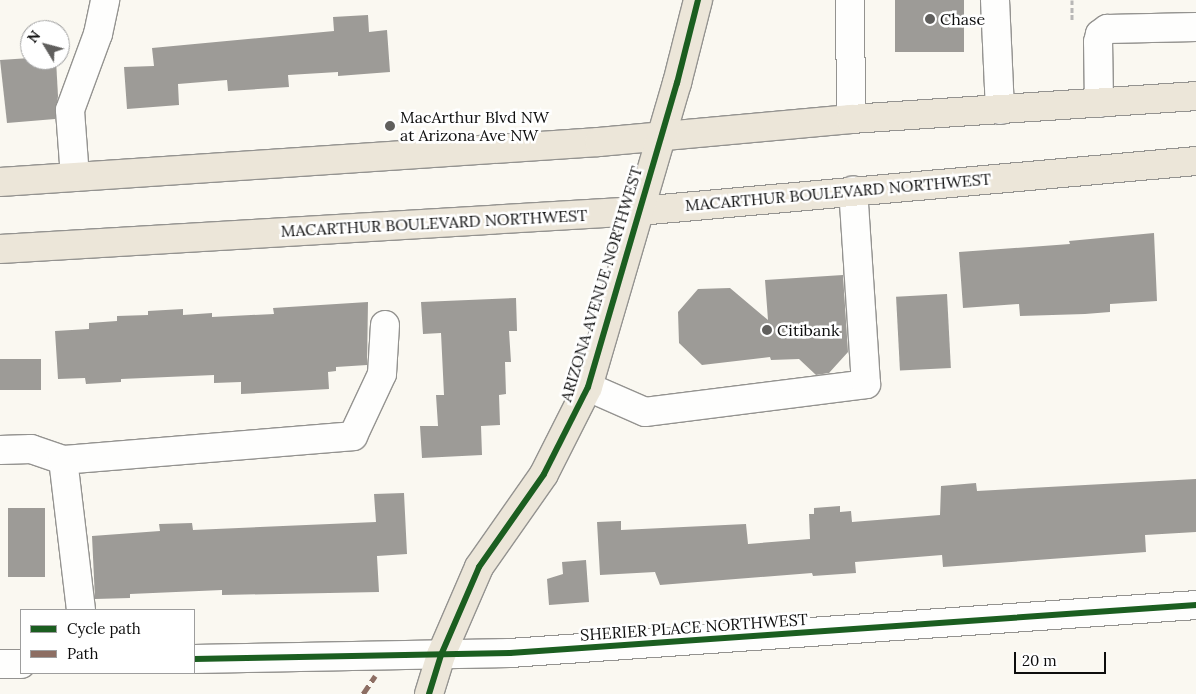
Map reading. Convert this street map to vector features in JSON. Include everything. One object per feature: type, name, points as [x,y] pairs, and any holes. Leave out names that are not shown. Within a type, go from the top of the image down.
[{"type":"main road","name":"ARIZONA AVENUE NORTHWEST","points":[[429,694],[441,655],[479,567],[544,474],[588,387],[640,211],[660,135],[677,83],[698,0]]},
{"type":"main road","points":[[0,182],[660,135],[851,119],[1196,96]]},
{"type":"main road","name":"MACARTHUR BOULEVARD NORTHWEST","points":[[0,249],[640,211],[853,190],[1196,161]]},
{"type":"street","points":[[75,177],[70,110],[98,34],[105,0]]},
{"type":"street","points":[[850,0],[851,119]]},
{"type":"street","points":[[995,0],[1000,110]]},
{"type":"street","points":[[1099,103],[1098,42],[1100,34],[1107,29],[1196,28]]},
{"type":"street","points":[[588,387],[645,412],[866,384],[853,190]]},
{"type":"street","points":[[0,450],[31,449],[63,460],[353,436],[382,374],[385,325]]},
{"type":"street","points":[[63,460],[81,609]]},
{"type":"street","name":"SHERIER PLACE NORTHWEST","points":[[195,659],[510,653],[1196,605]]},
{"type":"street","points":[[0,664],[20,664]]},
{"type":"path","points":[[1072,0],[1072,27]]},
{"type":"building","name":"Chase","points":[[895,0],[964,0],[964,52],[895,52]]},
{"type":"building","points":[[368,15],[369,32],[387,30],[390,72],[338,76],[338,72],[288,75],[289,87],[228,91],[227,80],[178,84],[179,105],[127,109],[124,67],[154,66],[152,48],[334,31],[333,17]]},
{"type":"building","points":[[20,59],[20,70],[57,70],[58,96],[55,119],[7,123],[0,60]]},
{"type":"building","points":[[1154,233],[1157,301],[1110,304],[1110,312],[1085,314],[1020,316],[1019,304],[963,308],[959,252],[1070,244],[1069,241]]},
{"type":"building","points":[[843,275],[848,352],[829,373],[816,375],[799,359],[771,360],[770,357],[702,365],[679,343],[678,312],[698,289],[730,288],[768,320],[765,280]]},
{"type":"building","points":[[947,294],[951,368],[900,371],[896,297]]},
{"type":"building","points":[[516,298],[517,331],[509,331],[511,362],[505,362],[506,394],[499,395],[500,425],[481,426],[482,455],[422,458],[420,426],[438,426],[436,395],[444,395],[441,333],[423,334],[421,302]]},
{"type":"building","points":[[368,302],[367,365],[336,367],[336,371],[328,372],[329,389],[241,394],[241,382],[214,383],[214,375],[121,379],[121,382],[86,384],[85,378],[58,379],[55,331],[89,329],[89,323],[117,321],[117,316],[148,315],[148,311],[183,309],[183,315],[212,313],[212,317],[274,314],[273,308]]},
{"type":"building","points":[[0,359],[41,359],[41,390],[0,390]]},
{"type":"building","points":[[1196,479],[1196,532],[1145,535],[1146,552],[943,567],[942,555],[855,562],[856,573],[813,576],[812,573],[660,585],[655,572],[600,575],[597,522],[621,521],[621,530],[746,524],[748,544],[810,539],[809,514],[814,514],[814,508],[840,506],[840,512],[851,511],[852,522],[940,515],[941,486],[976,483],[977,491]]},
{"type":"building","points":[[404,493],[407,554],[377,556],[379,592],[222,595],[222,590],[130,594],[130,598],[95,599],[92,536],[160,531],[159,524],[192,523],[193,530],[376,522],[374,494]]},
{"type":"building","points":[[8,508],[45,508],[45,577],[8,577]]},
{"type":"building","points":[[586,560],[589,602],[549,605],[547,579],[563,574],[562,562]]},
{"type":"marked path","points":[[363,694],[375,676]]},
{"type":"cycle path","points":[[429,694],[441,655],[479,567],[544,474],[588,387],[677,83],[698,0]]},
{"type":"cycle path","points":[[195,659],[510,653],[1196,605]]},
{"type":"place","name":"Chase","points":[[930,19]]},
{"type":"place","name":"MacArthur Blvd NW at Arizona Ave NW","points":[[390,126]]},
{"type":"place","name":"Citibank","points":[[767,330]]}]
